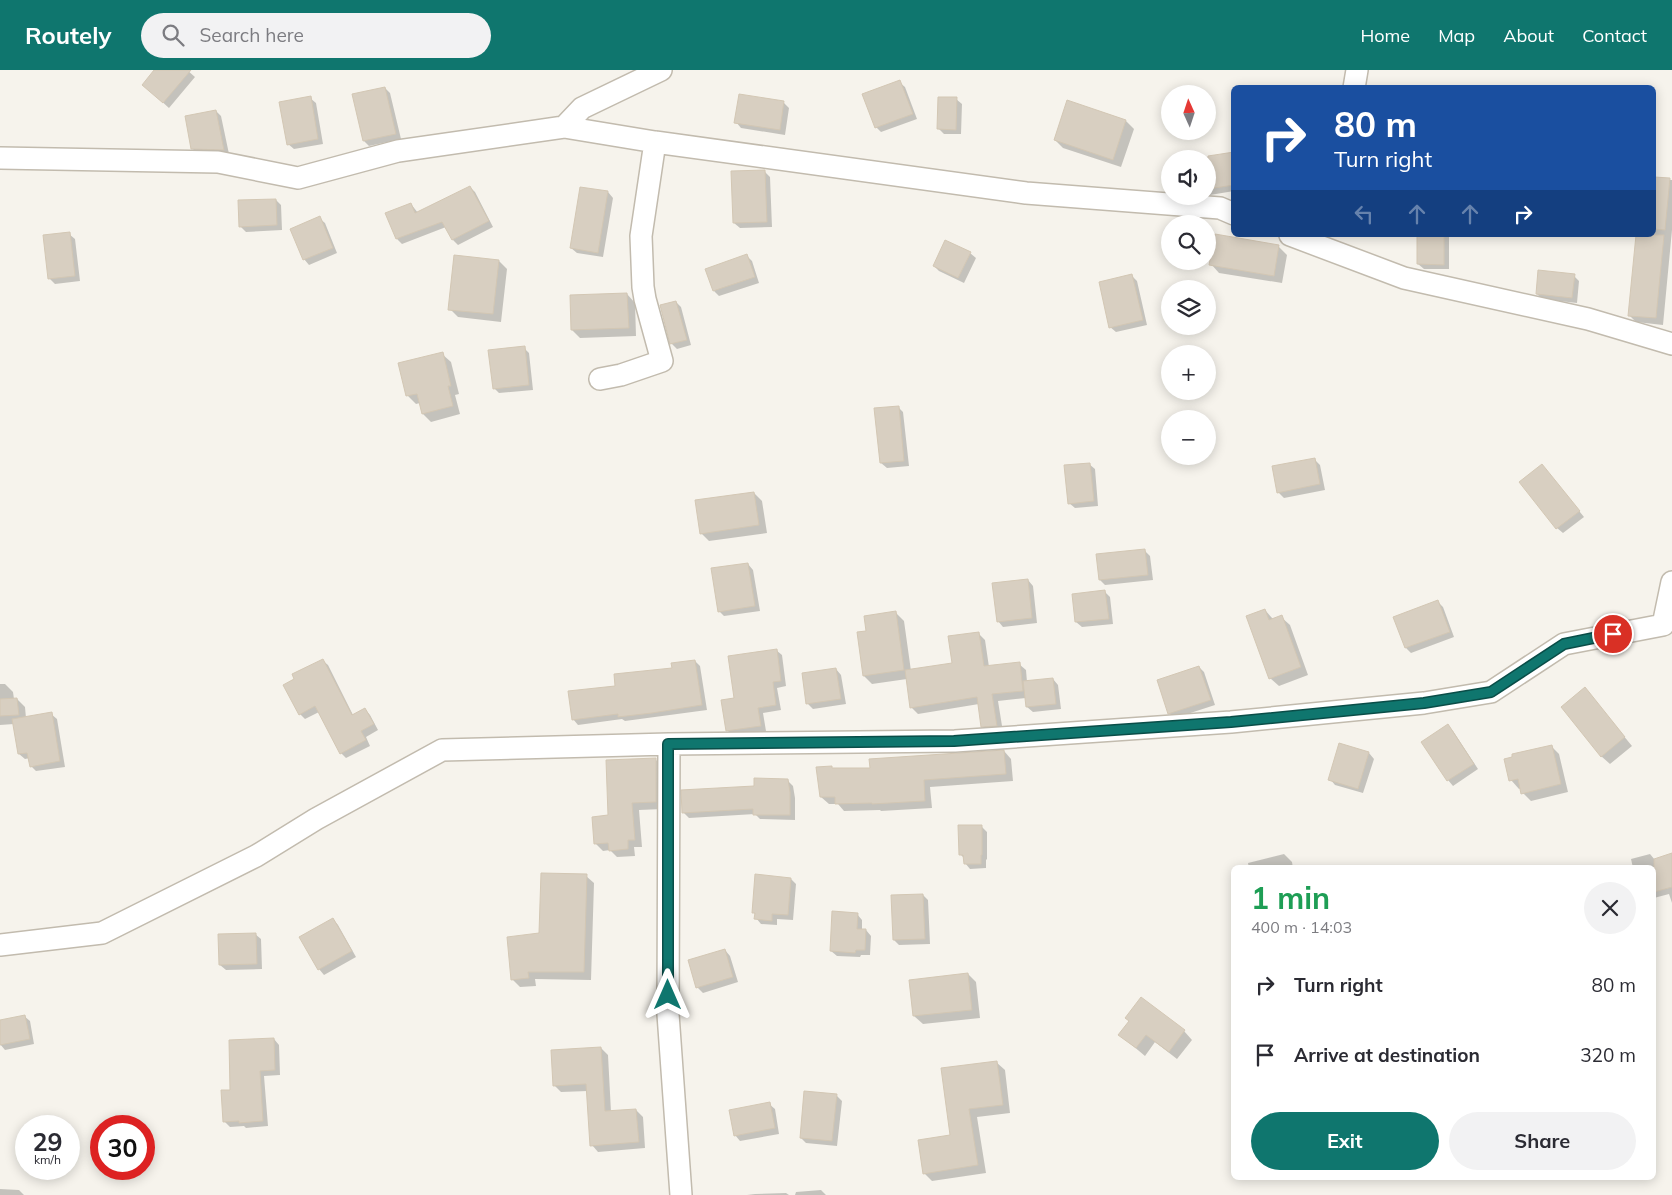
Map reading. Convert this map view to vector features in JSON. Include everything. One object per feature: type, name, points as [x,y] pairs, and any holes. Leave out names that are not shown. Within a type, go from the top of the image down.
[{"type":"street","points":[[564,127],[582,108],[660,70]]},
{"type":"street","points":[[1354,85],[1357,70]]},
{"type":"street","points":[[0,158],[218,162],[298,178],[398,152],[564,127],[655,142],[1026,193],[1220,208],[1231,213]]},
{"type":"street","points":[[600,379],[621,375],[662,361],[645,299],[641,236],[655,142]]},
{"type":"street","points":[[1295,237],[1404,278],[1588,319],[1672,344]]},
{"type":"street","points":[[0,945],[102,933],[256,856],[316,819],[442,750],[668,744],[954,741],[1231,722],[1424,703],[1491,692],[1564,644],[1663,625],[1672,582]]},
{"type":"street","points":[[668,744],[668,1014],[682,1195]]},
{"type":"building","points":[[154,70],[191,70],[163,103],[142,85]]},
{"type":"building","points":[[900,80],[913,114],[875,128],[862,94]]},
{"type":"building","points":[[385,87],[396,134],[363,141],[352,94]]},
{"type":"building","points":[[739,94],[784,101],[780,130],[734,123]]},
{"type":"building","points":[[311,96],[318,139],[287,145],[279,102]]},
{"type":"building","points":[[938,97],[957,97],[956,130],[937,129]]},
{"type":"building","points":[[1067,100],[1126,120],[1113,160],[1054,140]]},
{"type":"building","points":[[216,110],[224,150],[191,149],[185,116]]},
{"type":"building","points":[[1231,152],[1231,185],[1216,188],[1216,155]]},
{"type":"building","points":[[765,170],[767,222],[733,223],[731,171]]},
{"type":"building","points":[[1656,177],[1670,178],[1665,230],[1656,229]]},
{"type":"building","points":[[470,186],[489,221],[452,240],[442,222],[396,239],[385,213],[411,203],[415,213]]},
{"type":"building","points":[[580,187],[608,191],[598,253],[570,248]]},
{"type":"building","points":[[276,199],[277,225],[239,227],[238,200]]},
{"type":"building","points":[[320,216],[333,248],[303,260],[290,229]]},
{"type":"building","points":[[70,232],[75,276],[48,279],[43,235]]},
{"type":"building","points":[[1216,234],[1279,245],[1274,276],[1216,266]]},
{"type":"building","points":[[1664,235],[1656,318],[1628,316],[1636,237]]},
{"type":"building","points":[[1417,237],[1444,237],[1444,265],[1417,264]]},
{"type":"building","points":[[945,240],[971,252],[958,278],[933,266]]},
{"type":"building","points":[[747,254],[755,277],[713,291],[705,269]]},
{"type":"building","points":[[454,255],[499,260],[493,314],[448,310]]},
{"type":"building","points":[[1538,270],[1575,274],[1572,298],[1536,294]]},
{"type":"building","points":[[1132,274],[1143,320],[1109,328],[1099,282]]},
{"type":"building","points":[[627,293],[629,328],[571,330],[570,295]]},
{"type":"building","points":[[676,301],[687,340],[670,344],[660,305]]},
{"type":"building","points":[[525,346],[529,385],[493,389],[488,350]]},
{"type":"building","points":[[443,352],[451,386],[448,386],[453,406],[422,414],[417,394],[406,396],[398,363]]},
{"type":"building","points":[[899,406],[904,461],[880,463],[874,408]]},
{"type":"building","points":[[1315,458],[1320,484],[1277,493],[1272,466]]},
{"type":"building","points":[[1090,463],[1094,501],[1068,504],[1064,465]]},
{"type":"building","points":[[1542,464],[1580,511],[1556,529],[1519,482]]},
{"type":"building","points":[[754,492],[759,525],[700,534],[695,500]]},
{"type":"building","points":[[1145,549],[1148,575],[1099,580],[1096,554]]},
{"type":"building","points":[[748,563],[755,606],[718,612],[711,568]]},
{"type":"building","points":[[1028,579],[1032,618],[997,622],[992,583]]},
{"type":"building","points":[[1105,590],[1109,619],[1075,622],[1072,594]]},
{"type":"building","points":[[1438,600],[1450,632],[1405,648],[1393,617]]},
{"type":"building","points":[[1265,609],[1269,620],[1282,615],[1301,667],[1269,679],[1246,616]]},
{"type":"building","points":[[896,611],[904,670],[863,676],[857,632],[866,631],[864,616]]},
{"type":"building","points":[[979,632],[984,666],[1020,662],[1023,691],[992,694],[997,726],[981,727],[977,697],[910,708],[905,670],[952,663],[948,636]]},
{"type":"building","points":[[777,649],[781,681],[773,682],[776,705],[758,708],[761,726],[726,731],[721,700],[734,698],[728,656]]},
{"type":"building","points":[[323,659],[352,715],[365,708],[374,724],[361,731],[366,740],[340,754],[315,706],[299,715],[283,685],[294,679],[292,674]]},
{"type":"building","points":[[695,660],[702,705],[618,717],[618,714],[572,720],[568,691],[615,686],[614,674],[672,668],[671,663]]},
{"type":"building","points":[[1199,666],[1211,700],[1168,714],[1157,680]]},
{"type":"building","points":[[836,668],[841,699],[806,704],[802,673]]},
{"type":"building","points":[[1053,678],[1056,704],[1026,707],[1023,681]]},
{"type":"building","points":[[1585,687],[1625,737],[1601,757],[1561,707]]},
{"type":"building","points":[[17,698],[19,715],[0,716],[0,699]]},
{"type":"building","points":[[52,712],[60,761],[30,767],[27,753],[18,754],[12,719]]},
{"type":"building","points":[[1448,724],[1474,764],[1447,781],[1421,742]]},
{"type":"building","points":[[1339,743],[1369,752],[1358,789],[1328,780]]},
{"type":"building","points":[[1552,745],[1561,784],[1521,794],[1518,779],[1509,781],[1504,759],[1512,757],[1512,754]]},
{"type":"building","points":[[1004,750],[1006,774],[924,780],[925,801],[835,804],[835,797],[820,797],[816,767],[870,768],[869,759]]},
{"type":"building","points":[[656,758],[656,802],[632,803],[635,840],[628,840],[628,849],[609,851],[608,843],[594,844],[592,817],[608,815],[606,760]]},
{"type":"building","points":[[754,778],[788,779],[790,815],[753,815],[753,809],[682,813],[681,790],[754,786]]},
{"type":"building","points":[[958,825],[982,825],[981,864],[964,864],[963,855],[959,855]]},
{"type":"building","points":[[1672,853],[1672,887],[1656,891],[1656,865],[1654,865],[1654,859]]},
{"type":"building","points":[[541,873],[587,874],[584,972],[528,972],[529,978],[511,980],[507,937],[539,933]]},
{"type":"building","points":[[755,874],[791,878],[788,915],[772,914],[772,921],[754,919],[755,913],[752,913]]},
{"type":"building","points":[[923,894],[925,939],[893,940],[891,895]]},
{"type":"building","points":[[832,911],[858,913],[857,929],[866,929],[865,950],[856,950],[855,953],[830,951]]},
{"type":"building","points":[[333,918],[352,951],[318,970],[299,937]]},
{"type":"building","points":[[256,933],[257,964],[219,965],[218,934]]},
{"type":"building","points":[[725,949],[733,977],[696,988],[688,960]]},
{"type":"building","points":[[968,973],[972,1010],[913,1016],[909,980]]},
{"type":"building","points":[[1141,997],[1185,1030],[1169,1052],[1146,1035],[1136,1048],[1118,1035],[1129,1021],[1125,1018]]},
{"type":"building","points":[[25,1015],[30,1039],[0,1045],[0,1020]]},
{"type":"building","points":[[274,1038],[275,1070],[260,1071],[263,1121],[223,1122],[221,1090],[230,1090],[229,1040]]},
{"type":"building","points":[[601,1047],[605,1111],[636,1109],[639,1142],[590,1146],[586,1084],[553,1086],[551,1050]]},
{"type":"building","points":[[997,1061],[1003,1105],[969,1109],[978,1165],[923,1174],[918,1140],[950,1135],[941,1068]]},
{"type":"building","points":[[804,1091],[837,1094],[832,1141],[800,1138]]},
{"type":"building","points":[[770,1102],[775,1128],[734,1136],[729,1110]]},
{"type":"route","points":[[668,995],[668,744],[954,741],[1231,722],[1424,703],[1491,692],[1564,644],[1613,634]]}]
